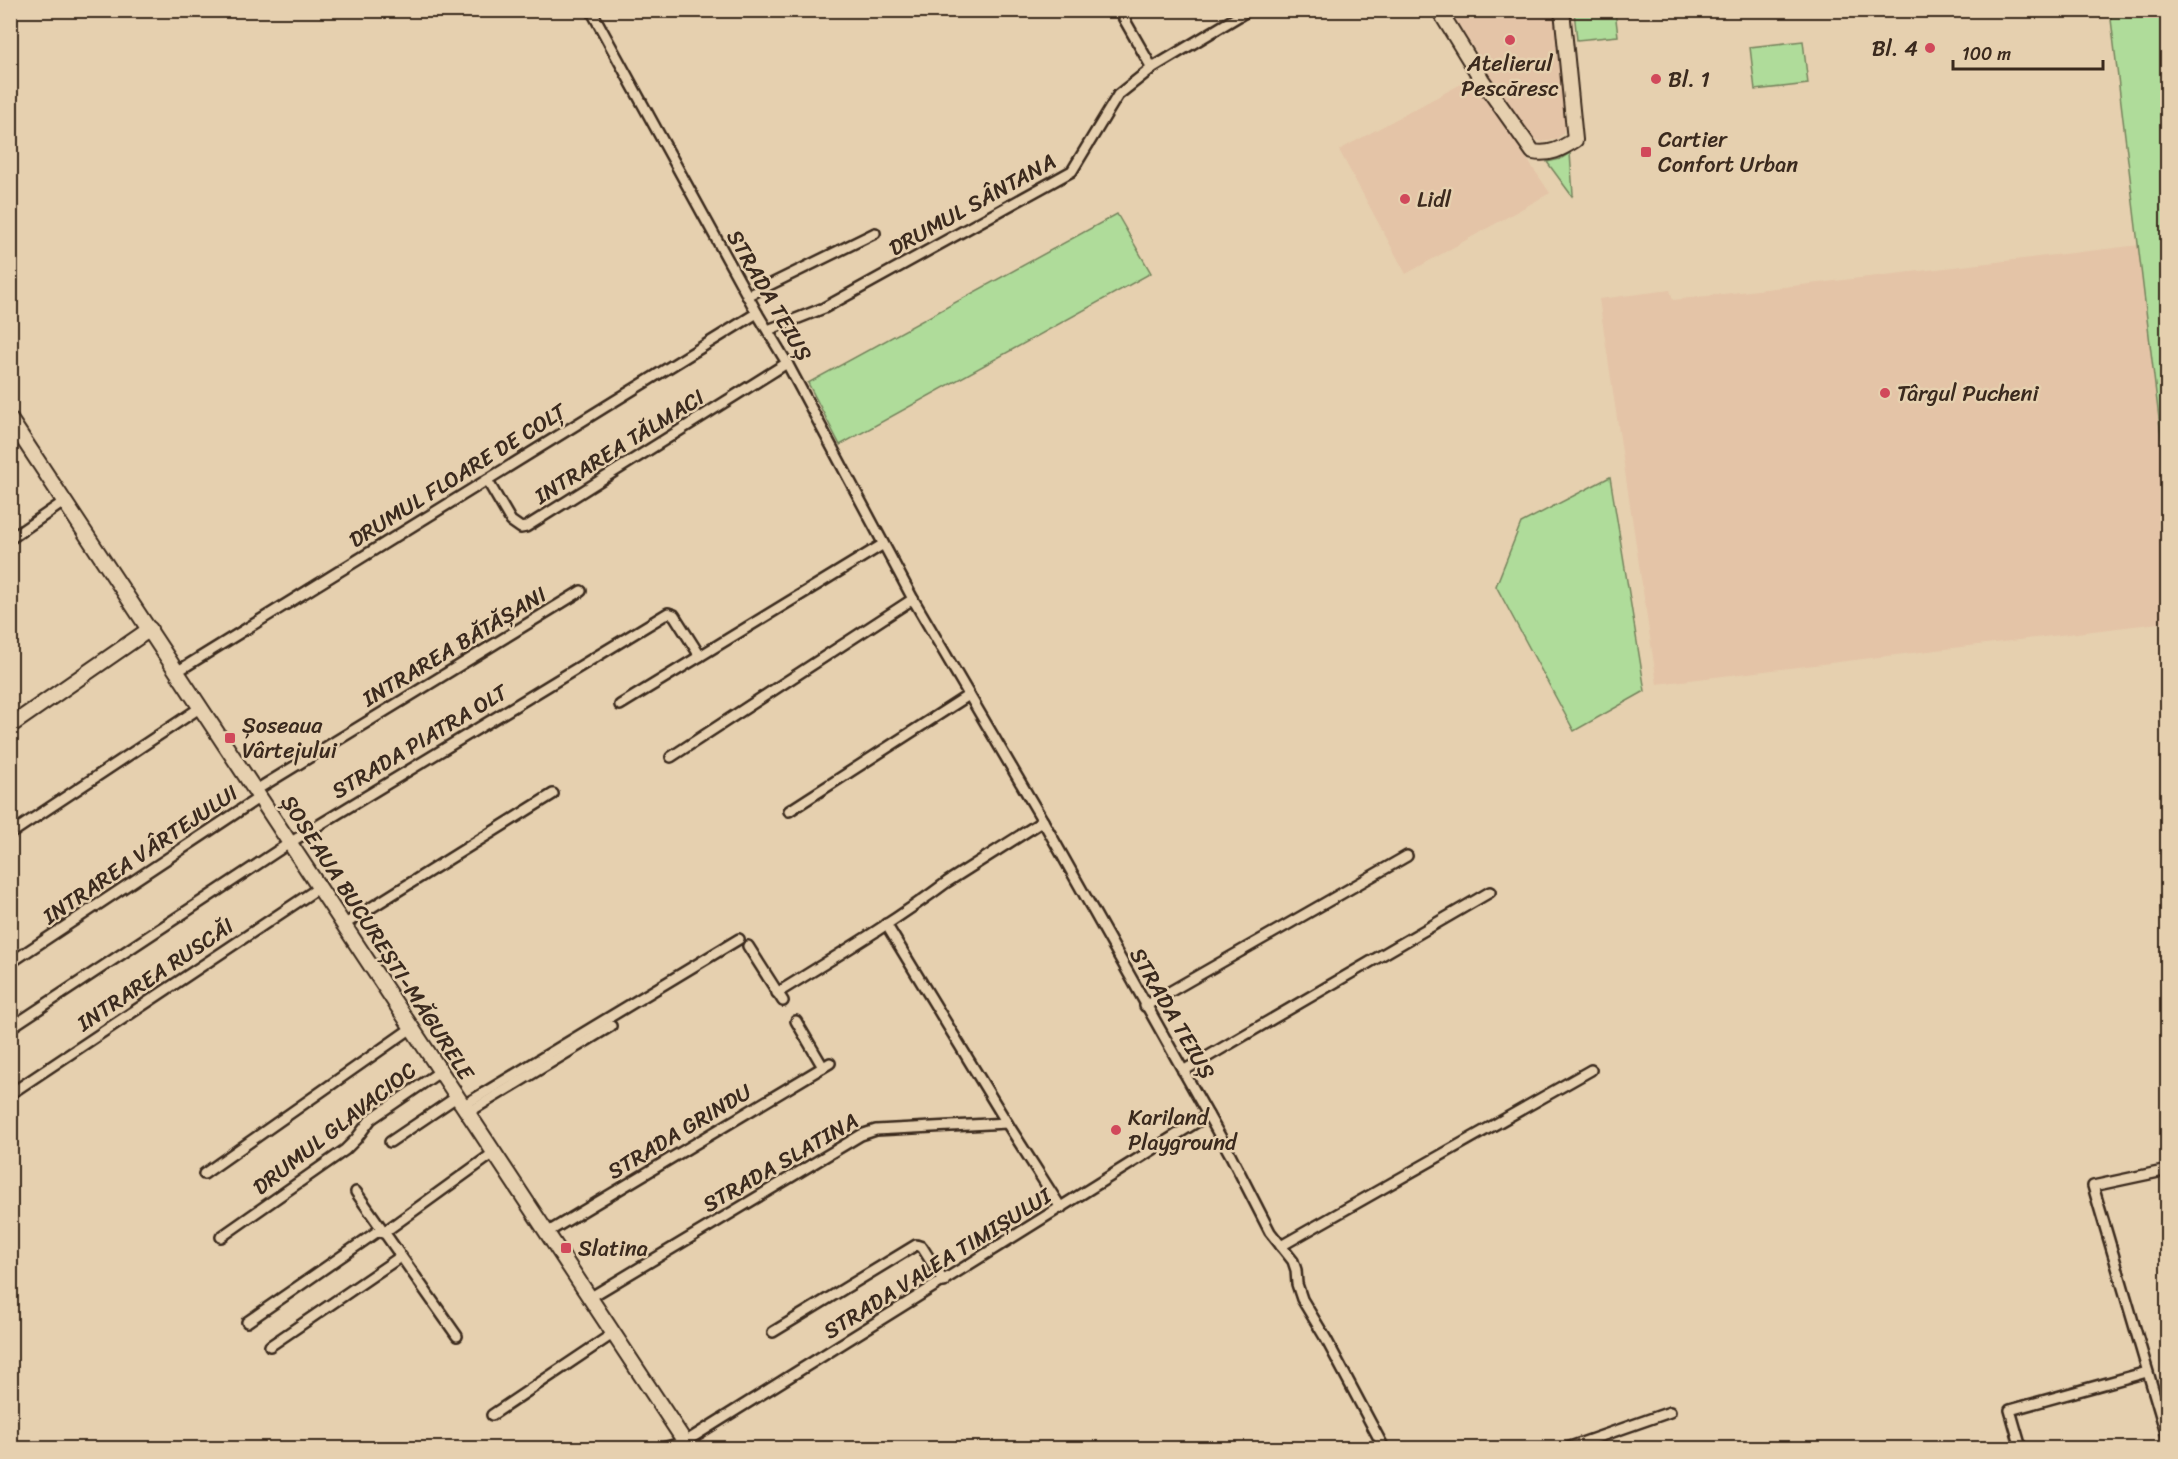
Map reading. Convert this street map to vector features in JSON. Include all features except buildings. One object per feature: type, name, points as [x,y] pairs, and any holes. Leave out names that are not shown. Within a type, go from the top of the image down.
[{"type":"main road","points":[[1439,10],[1482,80],[1533,152],[1549,153],[1575,140],[1562,10]]},
{"type":"main road","name":"ȘOSEAUA BUCUREȘTI-MĂGURELE","points":[[10,419],[687,1445]]},
{"type":"main road","points":[[10,726],[150,629]]},
{"type":"street","name":"STRADA TEIUȘ","points":[[591,10],[747,296],[787,363],[882,545],[1043,820],[1208,1115],[1264,1223],[1295,1265],[1297,1284],[1302,1299],[1384,1449]]},
{"type":"street","points":[[1119,10],[1152,68]]},
{"type":"street","name":"DRUMUL SÂNTANA","points":[[768,330],[824,308],[1072,171],[1118,95],[1152,68],[1249,10]]},
{"type":"street","points":[[747,296],[875,233]]},
{"type":"street","name":"DRUMUL FLOARE DE COLȚ","points":[[178,671],[757,313]]},
{"type":"street","name":"INTRAREA TĂLMACI","points":[[487,480],[511,521],[521,528],[526,527],[787,363]]},
{"type":"street","points":[[10,539],[65,501]]},
{"type":"street","points":[[620,705],[882,545]]},
{"type":"street","name":"INTRAREA BĂTĂȘANI","points":[[258,794],[581,591]]},
{"type":"street","points":[[671,756],[913,599]]},
{"type":"street","name":"STRADA PIATRA OLT","points":[[10,1028],[291,842],[668,613],[671,614],[700,656]]},
{"type":"street","points":[[789,811],[969,694]]},
{"type":"street","points":[[10,834],[201,707]]},
{"type":"street","name":"INTRAREA VÂRTEJULUI","points":[[10,963],[258,794]]},
{"type":"street","points":[[345,924],[553,794]]},
{"type":"street","points":[[748,946],[780,997],[947,882],[1043,820]]},
{"type":"street","points":[[1145,1006],[1407,856]]},
{"type":"street","name":"INTRAREA RUSCĂI","points":[[10,1094],[320,886]]},
{"type":"street","points":[[1183,1071],[1490,892]]},
{"type":"street","points":[[886,924],[1006,1123],[1061,1208]]},
{"type":"street","points":[[464,1104],[739,939]]},
{"type":"street","name":"STRADA GRINDU","points":[[548,1232],[827,1065],[796,1022]]},
{"type":"street","points":[[390,1142],[611,1026]]},
{"type":"street","points":[[204,1174],[413,1027]]},
{"type":"street","points":[[1281,1246],[1591,1070]]},
{"type":"street","name":"DRUMUL GLAVACIOC","points":[[221,1237],[345,1150],[371,1119],[441,1071]]},
{"type":"street","name":"STRADA VALEA TIMIȘULUI","points":[[663,1449],[687,1445],[1208,1115]]},
{"type":"street","name":"STRADA SLATINA","points":[[591,1297],[861,1135],[876,1130],[1006,1123]]},
{"type":"street","points":[[247,1322],[495,1152]]},
{"type":"street","points":[[2168,1170],[2093,1186],[2168,1440]]},
{"type":"street","points":[[356,1192],[457,1336]]},
{"type":"street","points":[[773,1332],[916,1245],[922,1247],[944,1282]]},
{"type":"street","points":[[270,1346],[400,1257]]},
{"type":"street","points":[[492,1415],[614,1333]]},
{"type":"street","points":[[2021,1449],[2010,1410],[2147,1372]]},
{"type":"street","points":[[2157,1405],[2168,1402]]},
{"type":"street","points":[[1567,1449],[1670,1412]]},
{"type":"shaded area","points":[[1450,11],[1555,11],[1565,128],[1562,135],[1556,139],[1542,142],[1535,139],[1520,149],[1550,193],[1406,274],[1339,150],[1487,70]]},
{"type":"shaded area","name":"Târgul Pucheni","points":[[2140,245],[2167,485],[2167,622],[1657,684],[1599,299],[1670,290],[1673,300]]},
{"type":"green space","points":[[1574,11],[1615,11],[1618,36],[1577,40]]},
{"type":"green space","points":[[2110,11],[2167,11],[2167,485]]},
{"type":"green space","points":[[1803,41],[1808,84],[1755,90],[1750,47]]},
{"type":"green space","points":[[1570,153],[1572,196],[1547,162],[1560,159]]},
{"type":"green space","points":[[1117,214],[1151,273],[840,445],[808,383]]},
{"type":"green space","points":[[1610,477],[1645,691],[1574,731],[1496,586],[1521,523]]},
{"type":"place","name":"Atelierul Pescăresc","points":[[1510,40]]},
{"type":"place","name":"Bl. 4","points":[[1930,48]]},
{"type":"place","name":"Bl. 1","points":[[1656,79]]},
{"type":"place","name":"Cartier Confort Urban","points":[[1646,152]]},
{"type":"place","name":"Lidl","points":[[1405,199]]},
{"type":"place","name":"Târgul Pucheni","points":[[1885,393]]},
{"type":"place","name":"Șoseaua Vârtejului","points":[[230,738]]},
{"type":"place","name":"Kariland Playground","points":[[1116,1130]]},
{"type":"place","name":"Slatina","points":[[566,1248]]}]
